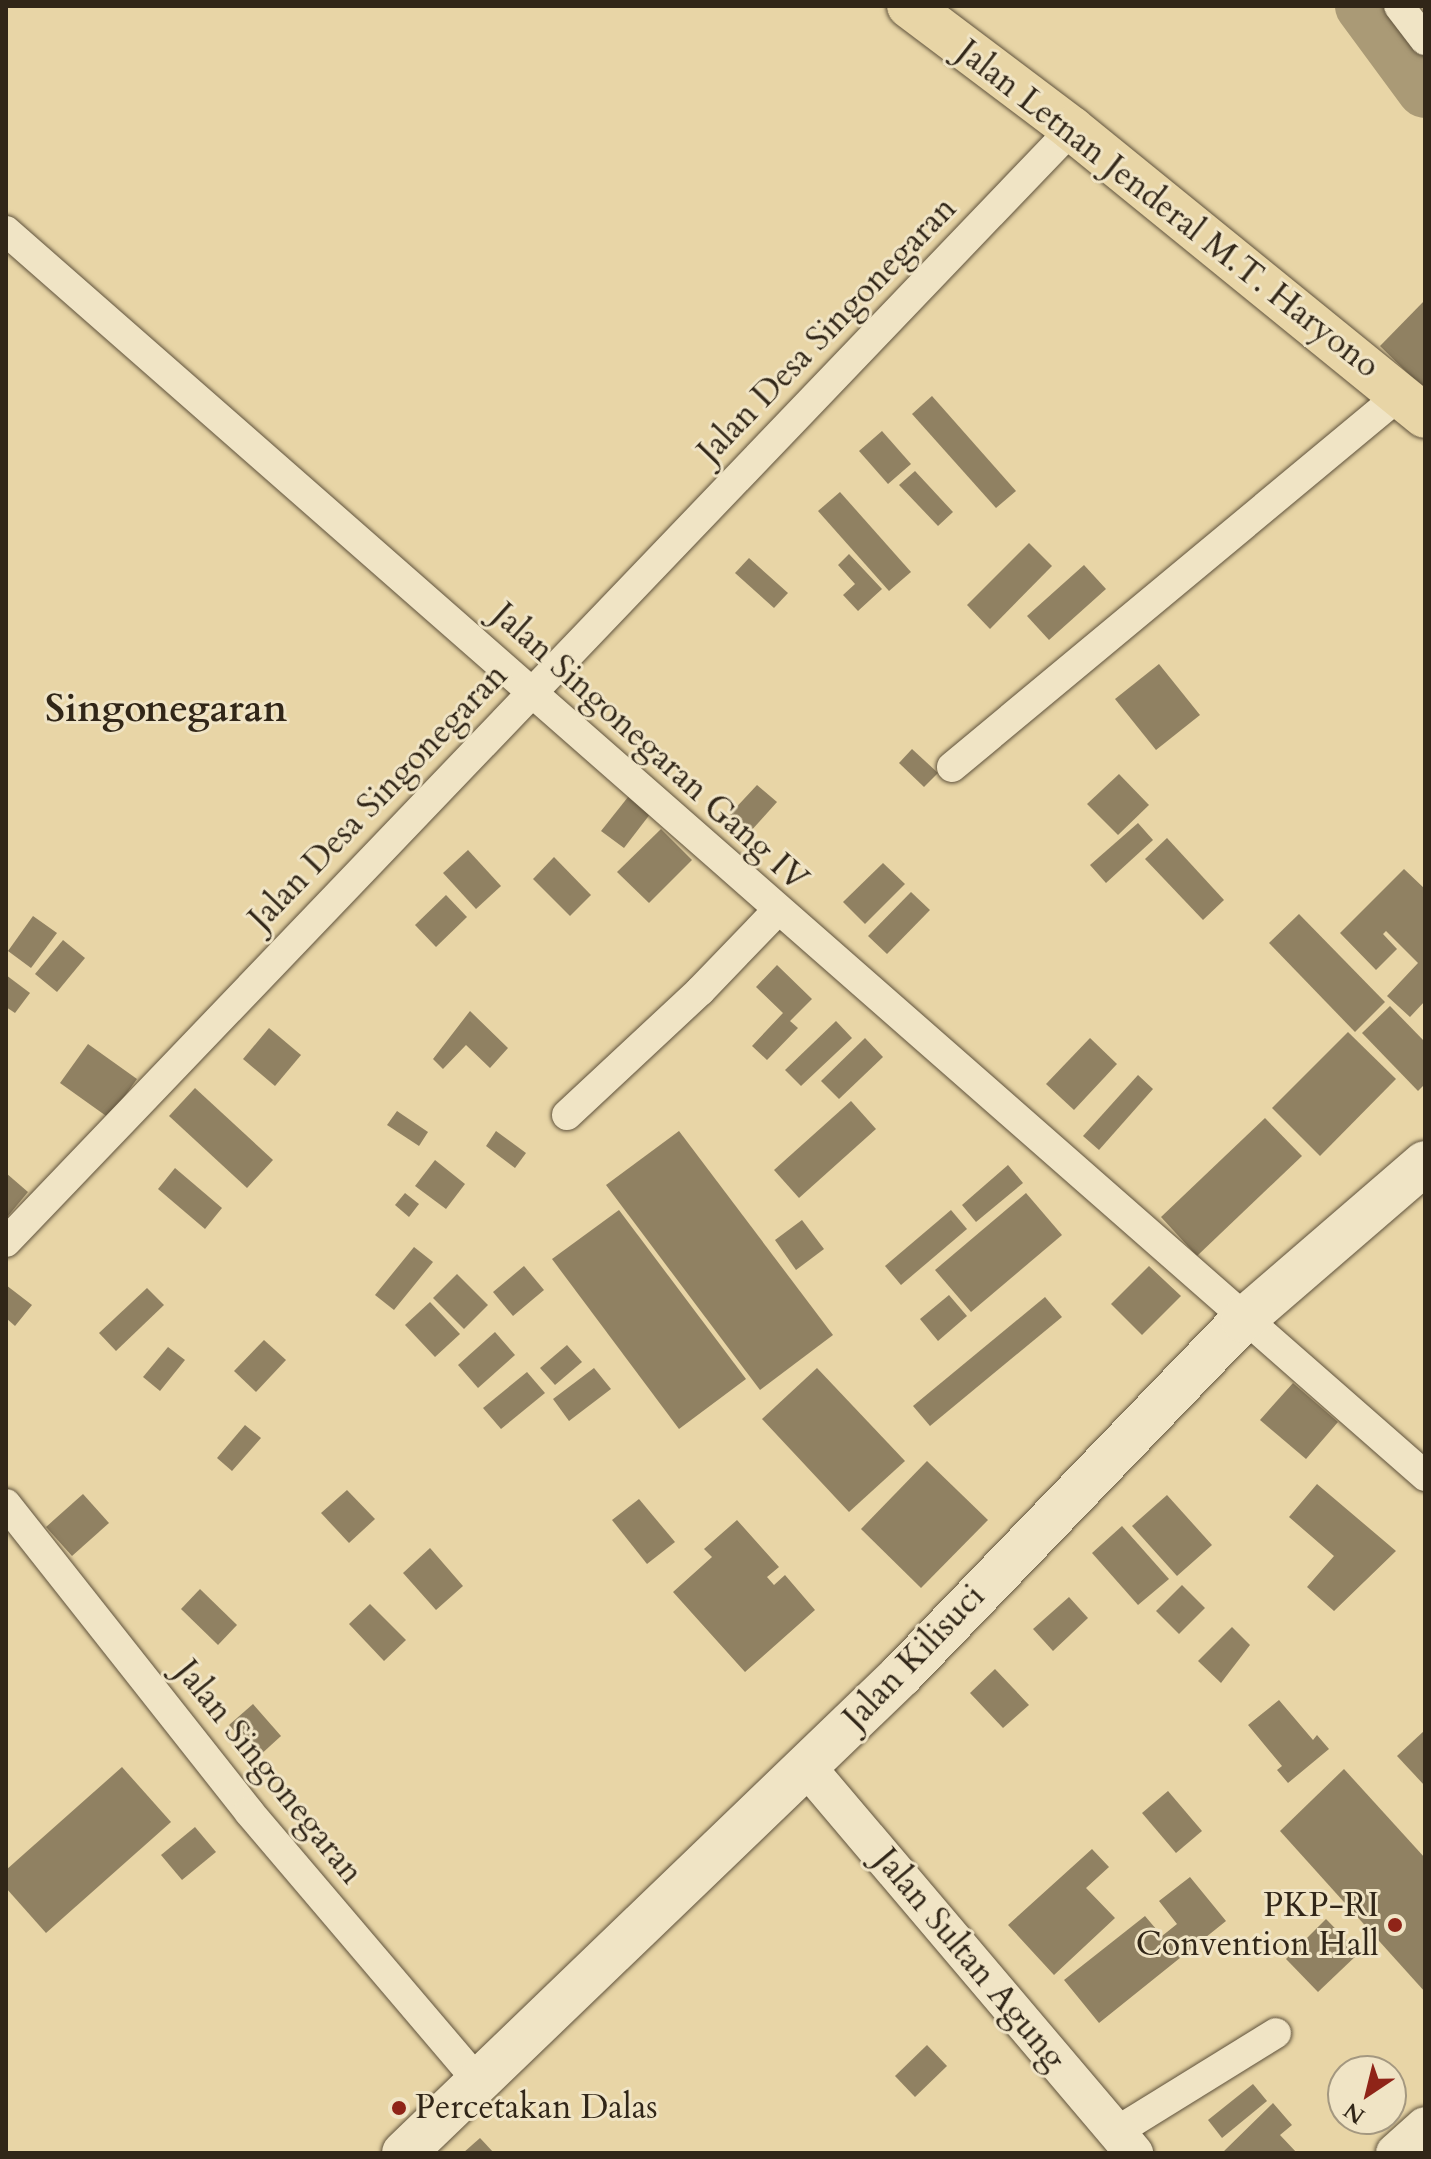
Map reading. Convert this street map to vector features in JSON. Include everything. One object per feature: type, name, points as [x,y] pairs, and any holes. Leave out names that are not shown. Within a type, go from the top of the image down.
[{"type":"main road","name":"Jalan Letnan Jenderal M.T. Haryono","points":[[909,6],[1072,129],[1413,405]]},
{"type":"main road","name":"Jalan Kilisuci","points":[[404,2153],[901,1675],[1243,1320],[1425,1163]]},
{"type":"street","points":[[1399,6],[1425,40]]},
{"type":"street","name":"Jalan Desa Singonegaran","points":[[6,1242],[1072,129]]},
{"type":"street","name":"Jalan Singonegaran Gang IV","points":[[6,231],[1243,1320],[1425,1476]]},
{"type":"street","points":[[952,767],[1413,405]]},
{"type":"street","points":[[567,1115],[700,991],[777,911]]},
{"type":"street","name":"Jalan Singonegaran","points":[[6,1504],[249,1812],[480,2083]]},
{"type":"street","name":"Jalan Sultan Agung","points":[[805,1765],[1125,2143]]},
{"type":"street","points":[[1125,2143],[1276,2033]]},
{"type":"street","points":[[1395,2153],[1425,2126]]},
{"type":"building","points":[[1425,300],[1425,390],[1380,346]]},
{"type":"building","points":[[932,396],[1016,491],[996,508],[912,414]]},
{"type":"building","points":[[882,431],[911,464],[888,484],[859,451]]},
{"type":"building","points":[[915,471],[953,512],[938,526],[899,485]]},
{"type":"building","points":[[840,492],[911,572],[889,591],[818,511]]},
{"type":"building","points":[[1029,543],[1052,566],[990,629],[967,605]]},
{"type":"building","points":[[849,554],[882,589],[858,611],[843,595],[855,584],[838,565]]},
{"type":"building","points":[[749,558],[788,593],[774,608],[735,573]]},
{"type":"building","points":[[1084,565],[1106,589],[1049,640],[1027,616]]},
{"type":"building","points":[[1159,664],[1200,715],[1156,750],[1115,699]]},
{"type":"building","points":[[912,749],[938,773],[924,787],[899,763]]},
{"type":"building","points":[[1119,774],[1149,805],[1118,835],[1087,804]]},
{"type":"building","points":[[757,785],[777,802],[750,832],[730,814]]},
{"type":"building","points":[[632,792],[654,809],[624,848],[601,831]]},
{"type":"building","points":[[1138,823],[1153,840],[1106,883],[1090,865]]},
{"type":"building","points":[[661,829],[692,860],[649,903],[617,872]]},
{"type":"building","points":[[1167,838],[1224,900],[1203,920],[1145,859]]},
{"type":"building","points":[[468,850],[501,886],[476,909],[443,873]]},
{"type":"building","points":[[554,857],[591,895],[570,916],[533,879]]},
{"type":"building","points":[[883,863],[905,884],[865,924],[843,902]]},
{"type":"building","points":[[1404,869],[1425,889],[1425,1001],[1410,1017],[1387,996],[1418,963],[1386,931],[1383,934],[1397,949],[1376,970],[1340,933]]},
{"type":"building","points":[[911,892],[930,910],[887,954],[868,936]]},
{"type":"building","points":[[446,895],[467,917],[436,947],[415,925]]},
{"type":"building","points":[[1299,914],[1385,1002],[1355,1032],[1269,943]]},
{"type":"building","points":[[33,916],[57,933],[31,968],[8,951]]},
{"type":"building","points":[[63,940],[85,958],[57,992],[35,974]]},
{"type":"building","points":[[777,965],[812,999],[790,1021],[798,1028],[767,1060],[752,1046],[783,1013],[756,987]]},
{"type":"building","points":[[6,975],[30,993],[15,1013],[6,1007]]},
{"type":"building","points":[[1390,1006],[1425,1042],[1425,1084],[1418,1091],[1362,1033]]},
{"type":"building","points":[[470,1011],[508,1048],[490,1068],[466,1045],[443,1069],[433,1059]]},
{"type":"building","points":[[836,1021],[852,1038],[801,1086],[785,1070]]},
{"type":"building","points":[[269,1028],[301,1055],[275,1086],[243,1059]]},
{"type":"building","points":[[1348,1032],[1396,1079],[1320,1156],[1272,1108]]},
{"type":"building","points":[[865,1038],[883,1057],[839,1099],[821,1081]]},
{"type":"building","points":[[1090,1038],[1117,1064],[1074,1110],[1046,1084]]},
{"type":"building","points":[[88,1044],[137,1079],[109,1118],[60,1083]]},
{"type":"building","points":[[1138,1075],[1153,1089],[1099,1150],[1083,1136]]},
{"type":"building","points":[[195,1088],[273,1160],[247,1188],[169,1116]]},
{"type":"building","points":[[851,1101],[876,1129],[799,1198],[774,1170]]},
{"type":"building","points":[[397,1111],[428,1132],[419,1146],[387,1125]]},
{"type":"building","points":[[1265,1118],[1302,1156],[1197,1256],[1161,1217]]},
{"type":"building","points":[[496,1131],[526,1153],[515,1168],[486,1146]]},
{"type":"building","points":[[679,1131],[833,1335],[760,1390],[606,1185]]},
{"type":"building","points":[[435,1160],[465,1184],[446,1209],[415,1186]]},
{"type":"building","points":[[1008,1165],[1023,1183],[976,1222],[962,1205]]},
{"type":"building","points":[[175,1168],[222,1208],[205,1229],[158,1189]]},
{"type":"building","points":[[6,1173],[28,1192],[8,1216],[6,1214]]},
{"type":"building","points":[[405,1193],[419,1204],[409,1217],[395,1205]]},
{"type":"building","points":[[1026,1193],[1062,1235],[971,1312],[935,1270]]},
{"type":"building","points":[[619,1210],[746,1379],[679,1429],[552,1259]]},
{"type":"building","points":[[951,1210],[967,1229],[901,1285],[885,1266]]},
{"type":"building","points":[[802,1220],[824,1249],[796,1270],[775,1240]]},
{"type":"building","points":[[414,1247],[433,1262],[394,1310],[375,1295]]},
{"type":"building","points":[[524,1266],[544,1290],[513,1316],[493,1292]]},
{"type":"building","points":[[1149,1266],[1181,1296],[1142,1335],[1111,1304]]},
{"type":"building","points":[[457,1274],[488,1305],[464,1329],[433,1298]]},
{"type":"building","points":[[6,1285],[32,1305],[15,1326],[6,1318]]},
{"type":"building","points":[[147,1288],[164,1305],[116,1351],[99,1333]]},
{"type":"building","points":[[949,1295],[967,1316],[938,1341],[920,1319]]},
{"type":"building","points":[[1045,1297],[1062,1317],[930,1426],[913,1406]]},
{"type":"building","points":[[430,1302],[460,1334],[435,1357],[405,1325]]},
{"type":"building","points":[[495,1332],[515,1355],[478,1388],[458,1365]]},
{"type":"building","points":[[264,1340],[286,1360],[256,1392],[234,1371]]},
{"type":"building","points":[[567,1345],[582,1362],[555,1385],[540,1368]]},
{"type":"building","points":[[168,1347],[185,1360],[160,1391],[143,1377]]},
{"type":"building","points":[[594,1368],[611,1389],[569,1421],[553,1399]]},
{"type":"building","points":[[817,1368],[905,1461],[849,1512],[762,1419]]},
{"type":"building","points":[[527,1372],[545,1393],[501,1429],[483,1408]]},
{"type":"building","points":[[1293,1383],[1338,1422],[1306,1459],[1260,1420]]},
{"type":"building","points":[[245,1425],[261,1438],[232,1471],[217,1458]]},
{"type":"building","points":[[927,1461],[988,1520],[921,1588],[861,1529]]},
{"type":"building","points":[[1317,1484],[1396,1551],[1334,1611],[1307,1587],[1334,1556],[1289,1517]]},
{"type":"building","points":[[347,1490],[375,1519],[349,1543],[321,1513]]},
{"type":"building","points":[[83,1494],[109,1523],[72,1556],[46,1527]]},
{"type":"building","points":[[1167,1495],[1212,1545],[1177,1576],[1132,1526]]},
{"type":"building","points":[[639,1499],[675,1542],[647,1564],[612,1520]]},
{"type":"building","points":[[737,1520],[779,1567],[767,1577],[774,1585],[785,1575],[815,1610],[745,1672],[673,1592],[712,1557],[704,1549]]},
{"type":"building","points":[[1122,1526],[1169,1579],[1138,1605],[1092,1553]]},
{"type":"building","points":[[430,1548],[463,1586],[436,1610],[403,1573]]},
{"type":"building","points":[[1182,1585],[1205,1608],[1179,1634],[1156,1611]]},
{"type":"building","points":[[200,1589],[237,1625],[218,1645],[181,1609]]},
{"type":"building","points":[[1069,1597],[1088,1618],[1053,1651],[1033,1629]]},
{"type":"building","points":[[370,1604],[406,1640],[384,1661],[349,1624]]},
{"type":"building","points":[[1232,1627],[1250,1645],[1221,1683],[1198,1661]]},
{"type":"building","points":[[995,1669],[1029,1705],[1003,1728],[970,1693]]},
{"type":"building","points":[[1279,1700],[1313,1740],[1317,1735],[1329,1749],[1288,1783],[1277,1770],[1282,1766],[1248,1725]]},
{"type":"building","points":[[253,1704],[281,1736],[258,1757],[229,1725]]},
{"type":"building","points":[[1425,1730],[1425,1786],[1397,1756]]},
{"type":"building","points":[[122,1767],[171,1822],[46,1933],[6,1888],[6,1870]]},
{"type":"building","name":"PKP-RI Convention Hall","points":[[1344,1769],[1425,1858],[1425,1992],[1280,1831]]},
{"type":"building","points":[[1168,1791],[1202,1831],[1176,1853],[1142,1813]]},
{"type":"building","points":[[195,1827],[216,1852],[182,1880],[161,1855]]},
{"type":"building","points":[[1092,1849],[1109,1867],[1086,1888],[1115,1918],[1054,1975],[1008,1925]]},
{"type":"building","points":[[1190,1877],[1226,1921],[1099,2023],[1064,1980],[1145,1916],[1162,1936],[1177,1924],[1159,1901]]},
{"type":"building","points":[[1326,1919],[1359,1953],[1318,1992],[1286,1959]]},
{"type":"building","points":[[927,2045],[947,2066],[915,2097],[895,2076]]},
{"type":"building","points":[[1253,2084],[1267,2101],[1222,2138],[1208,2120]]},
{"type":"building","points":[[1273,2103],[1292,2125],[1280,2135],[1297,2153],[1222,2153]]},
{"type":"building","points":[[480,2138],[494,2153],[463,2153]]},
{"type":"waterway","points":[[1363,6],[1425,90]]},
{"type":"place","name":"PKP-RI Convention Hall","points":[[1395,1925]]},
{"type":"place","name":"Percetakan Dalas","points":[[399,2108]]},
{"type":"district","name":"Singonegaran","points":[[166,710]]}]
